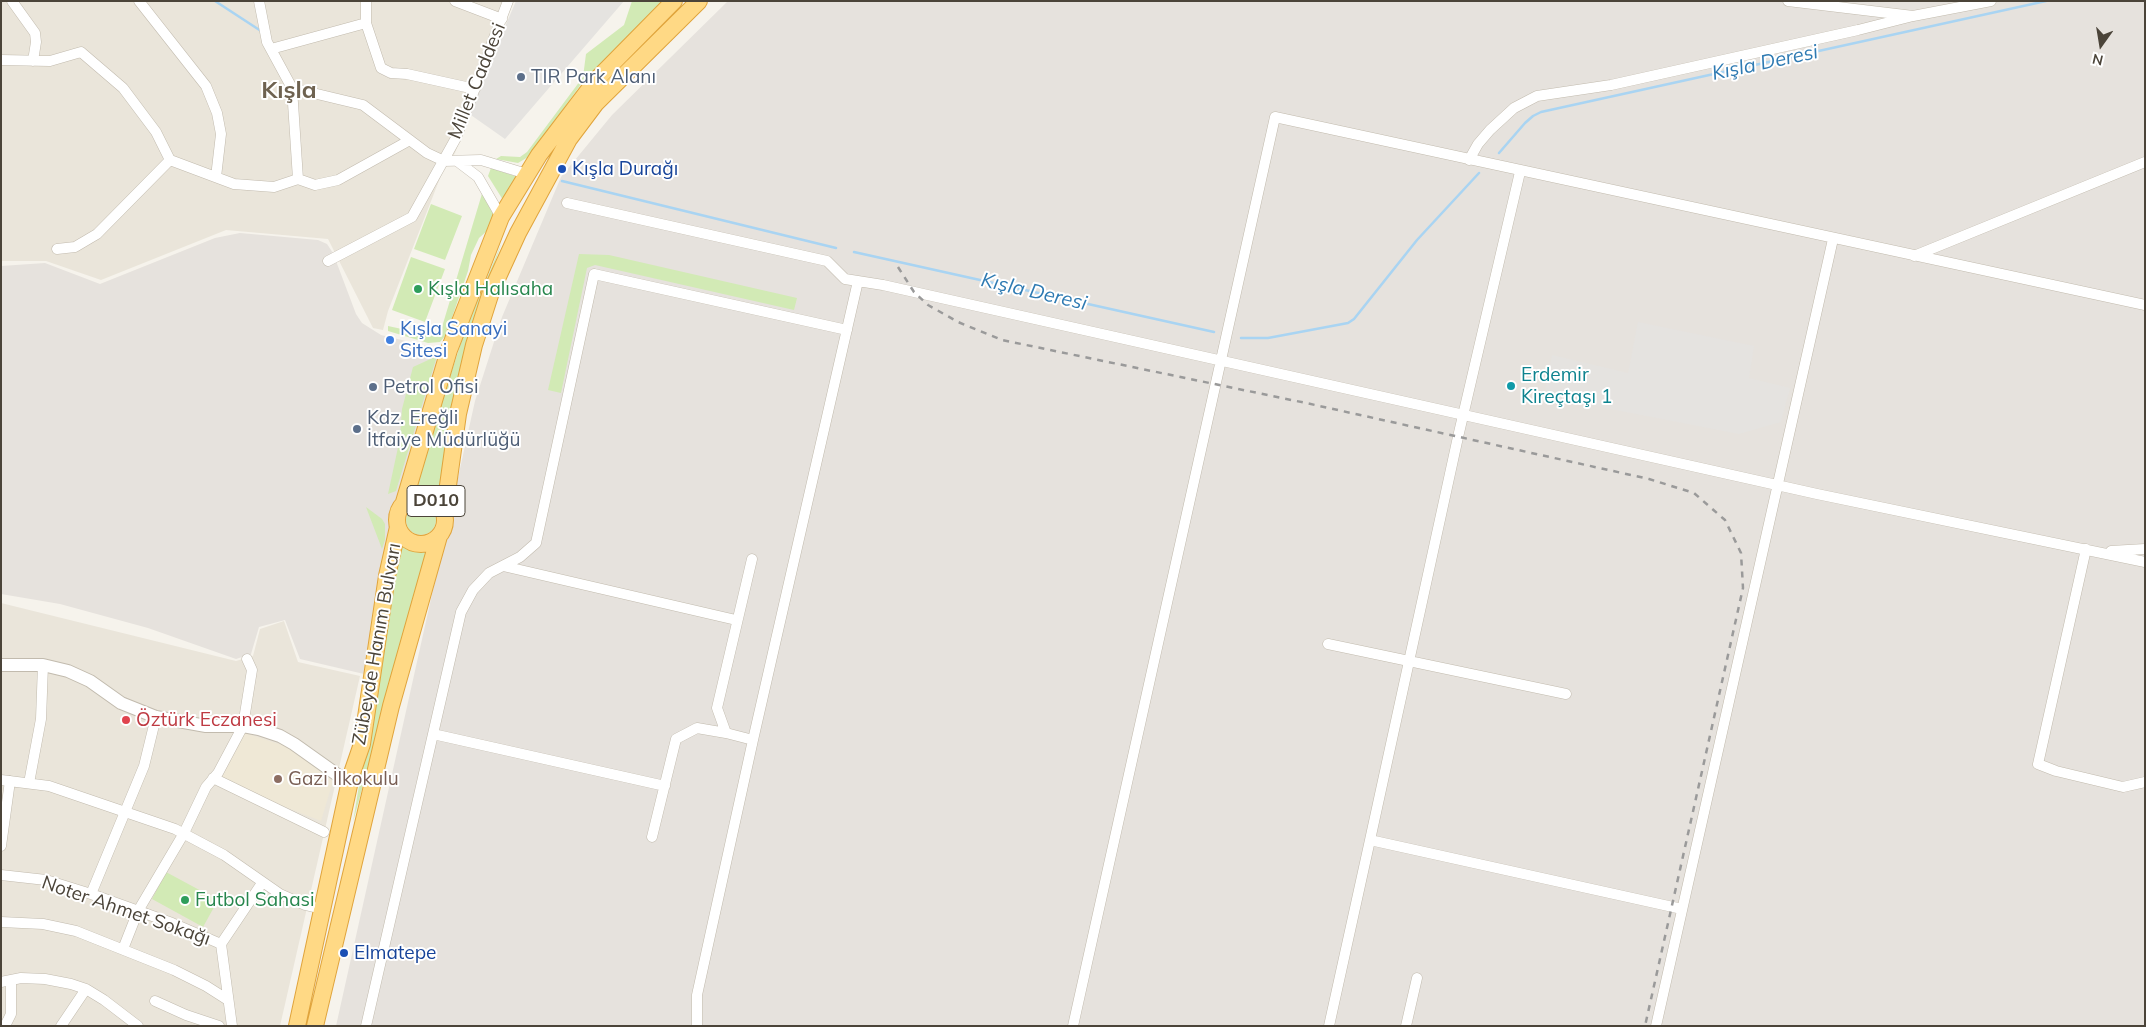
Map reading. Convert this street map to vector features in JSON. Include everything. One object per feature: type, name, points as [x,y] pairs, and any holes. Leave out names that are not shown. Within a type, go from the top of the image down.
[{"type":"highway","name":"Zübeyde Hanım Bulvarı","points":[[297,1026],[351,776],[362,744],[387,576],[398,527],[397,514],[404,502],[449,350],[501,217],[527,174],[597,79],[674,1]]},
{"type":"highway","name":"Zübeyde Hanım Bulvarı","points":[[315,1026],[392,706],[439,536],[444,529],[444,514],[458,414],[474,345],[491,292],[518,232],[569,139],[596,103],[699,1]]},
{"type":"highway","name":"D010","points":[[404,502],[419,496],[428,497],[435,500],[444,514]]},
{"type":"highway","name":"Zübeyde Hanım Bulvarı","points":[[398,527],[406,539],[419,544],[427,544],[439,536]]},
{"type":"street","points":[[12,1],[35,33],[36,42],[33,61]]},
{"type":"street","points":[[139,1],[206,86],[217,113],[221,134],[216,177]]},
{"type":"street","points":[[259,1],[267,42],[292,88],[298,179]]},
{"type":"street","points":[[366,1],[366,23],[381,68],[391,73],[406,74],[475,89]]},
{"type":"street","points":[[455,1],[502,19]]},
{"type":"street","name":"Millet Caddesi","points":[[328,261],[412,217],[456,138],[508,1]]},
{"type":"street","points":[[1788,1],[1913,16]]},
{"type":"street","points":[[1469,160],[1478,144],[1490,130],[1514,108],[1537,96],[1611,85],[1913,16],[1991,1]]},
{"type":"street","points":[[271,49],[366,23]]},
{"type":"street","points":[[1,60],[50,62],[81,52],[123,88],[156,132],[170,160],[234,184],[274,186],[298,179],[316,185],[338,180],[410,140]]},
{"type":"street","points":[[292,88],[363,105],[427,153],[444,161],[480,160],[527,174]]},
{"type":"street","points":[[1073,1026],[1275,117],[1520,172],[2145,305]]},
{"type":"street","points":[[57,249],[75,247],[97,234],[170,160]]},
{"type":"street","points":[[457,161],[478,177],[501,217]]},
{"type":"street","points":[[1914,256],[2145,162]]},
{"type":"street","points":[[1329,1026],[1464,414],[1520,172]]},
{"type":"street","points":[[567,203],[827,261],[845,279],[1464,414],[1776,485],[2145,562]]},
{"type":"street","points":[[1656,1026],[1776,485],[1833,239]]},
{"type":"street","points":[[366,1026],[461,612],[473,590],[489,573],[520,557],[536,543],[594,274],[846,330]]},
{"type":"street","points":[[697,1026],[697,995],[858,281]]},
{"type":"street","points":[[2086,549],[2038,764],[2056,771],[2123,786],[2145,782]]},
{"type":"street","points":[[2100,552],[2145,549]]},
{"type":"street","points":[[726,733],[717,708],[736,620],[752,559]]},
{"type":"street","points":[[503,566],[736,620]]},
{"type":"street","points":[[1328,644],[1566,694]]},
{"type":"street","points":[[124,948],[138,912],[184,833],[206,787],[214,778],[243,726],[252,670],[247,659]]},
{"type":"street","points":[[1,665],[43,665],[75,675],[90,681],[121,703],[156,717],[206,726],[243,726],[280,736],[339,776],[351,776]]},
{"type":"street","points":[[29,783],[42,719],[43,665]]},
{"type":"street","points":[[91,894],[126,814],[144,766],[156,717]]},
{"type":"street","points":[[652,837],[676,739],[697,728],[753,740]]},
{"type":"street","points":[[433,734],[665,786]]},
{"type":"street","points":[[214,778],[324,832]]},
{"type":"street","points":[[1,846],[6,780],[49,786],[184,833],[224,854],[262,883],[298,902],[322,910]]},
{"type":"street","points":[[1370,840],[1682,909]]},
{"type":"street","name":"Noter Ahmet Sokağı","points":[[1,875],[46,880],[91,894],[221,944]]},
{"type":"street","points":[[232,1026],[221,944],[262,883]]},
{"type":"street","points":[[1,922],[43,924],[76,931],[124,948],[206,986],[228,1000]]},
{"type":"street","points":[[1406,1026],[1417,978]]},
{"type":"street","points":[[5,1026],[11,1014],[6,981],[45,979],[86,989],[118,1009],[138,1026]]},
{"type":"street","points":[[61,1026],[86,989]]},
{"type":"street","points":[[155,1001],[186,1015],[219,1026]]},
{"type":"shaded area","points":[[1,1],[512,1],[499,41],[455,153],[444,168],[388,311],[383,330],[373,328],[328,239],[226,230],[101,280],[46,261],[1,261]]},
{"type":"shaded area","name":"TIR Park Alanı","points":[[516,1],[624,1],[505,139],[468,113]]},
{"type":"shaded area","points":[[728,1],[2145,1],[2145,1026],[336,1026],[475,401],[502,317],[561,177],[612,115]]},
{"type":"shaded area","name":"Kışla Sanayi Sitesi","points":[[240,233],[318,240],[327,244],[333,253],[356,314],[362,323],[381,335],[439,349],[421,441],[397,514],[386,584],[364,674],[300,659],[285,620],[259,627],[251,654],[236,659],[148,628],[60,604],[1,594],[1,266],[45,263],[100,284],[215,238]]},
{"type":"shaded area","points":[[1638,322],[1754,346],[1749,378],[1790,388],[1781,422],[1739,434],[1544,396],[1552,355],[1628,373]]},
{"type":"shaded area","points":[[1,603],[236,661],[253,656],[260,629],[284,621],[298,662],[360,676],[280,1026],[1,1026]]},
{"type":"shaded area","name":"Gazi İlkokulu","points":[[245,733],[288,747],[333,781],[321,821],[280,805],[222,777]]},
{"type":"green space","points":[[632,1],[664,1],[582,83],[528,157],[518,163],[496,159],[501,156],[520,157],[527,152],[583,77],[586,54],[624,25]]},
{"type":"green space","points":[[491,168],[518,177],[503,200],[488,176]]},
{"type":"green space","points":[[484,187],[493,214],[488,230],[479,238],[471,255],[468,271],[446,335],[440,342],[428,343],[388,331],[388,326],[434,336],[442,327]]},
{"type":"green space","name":"Kışla Halısaha","points":[[431,204],[462,216],[445,260],[414,249]]},
{"type":"green space","points":[[502,242],[472,329],[441,497],[422,491],[412,491],[466,328]]},
{"type":"green space","points":[[579,254],[609,255],[797,298],[794,310],[595,265],[587,268],[561,393],[548,390]]},
{"type":"green space","name":"Kışla Halısaha","points":[[411,257],[445,269],[425,322],[392,310]]},
{"type":"green space","points":[[437,356],[396,491],[388,494],[400,438],[402,409],[413,367]]},
{"type":"green space","points":[[421,505],[432,509],[436,520],[432,531],[421,535],[410,531],[406,520],[410,509]]},
{"type":"green space","points":[[366,507],[382,519],[385,524],[385,540],[382,549]]},
{"type":"green space","points":[[399,541],[413,548],[428,547],[353,822]]},
{"type":"green space","name":"Futbol Sahasi","points":[[166,872],[218,900],[203,927],[152,899]]},
{"type":"waterway","name":"Kışla Deresi","points":[[215,1],[261,31]]},
{"type":"waterway","name":"Kışla Deresi","points":[[1499,153],[1525,123],[1541,112],[2046,1]]},
{"type":"waterway","name":"Kışla Deresi","points":[[1241,338],[1268,338],[1348,323],[1354,319],[1417,240],[1479,173]]},
{"type":"waterway","name":"Kışla Deresi","points":[[562,181],[836,248]]},
{"type":"waterway","name":"Kışla Deresi","points":[[854,252],[1214,332]]},
{"type":"railway","points":[[898,267],[914,292],[928,305],[958,322],[1002,340],[1306,403],[1649,479],[1694,493],[1725,520],[1741,553],[1743,588],[1645,1026]]},
{"type":"place","name":"TIR Park Alanı","points":[[521,77]]},
{"type":"place","name":"Kışla Durağı","points":[[562,169]]},
{"type":"place","name":"Kışla Halısaha","points":[[418,289]]},
{"type":"place","name":"Kışla Sanayi Sitesi","points":[[390,340]]},
{"type":"place","name":"Erdemir Kireçtaşı 1","points":[[1511,386]]},
{"type":"place","name":"Petrol Ofisi","points":[[373,387]]},
{"type":"place","name":"Kdz. Ereğli İtfaiye Müdürlüğü","points":[[357,429]]},
{"type":"place","name":"Öztürk Eczanesi","points":[[126,720]]},
{"type":"place","name":"Gazi İlkokulu","points":[[278,779]]},
{"type":"place","name":"Futbol Sahasi","points":[[185,900]]},
{"type":"place","name":"Elmatepe","points":[[344,953]]},
{"type":"district","name":"Kışla","points":[[289,91]]}]
